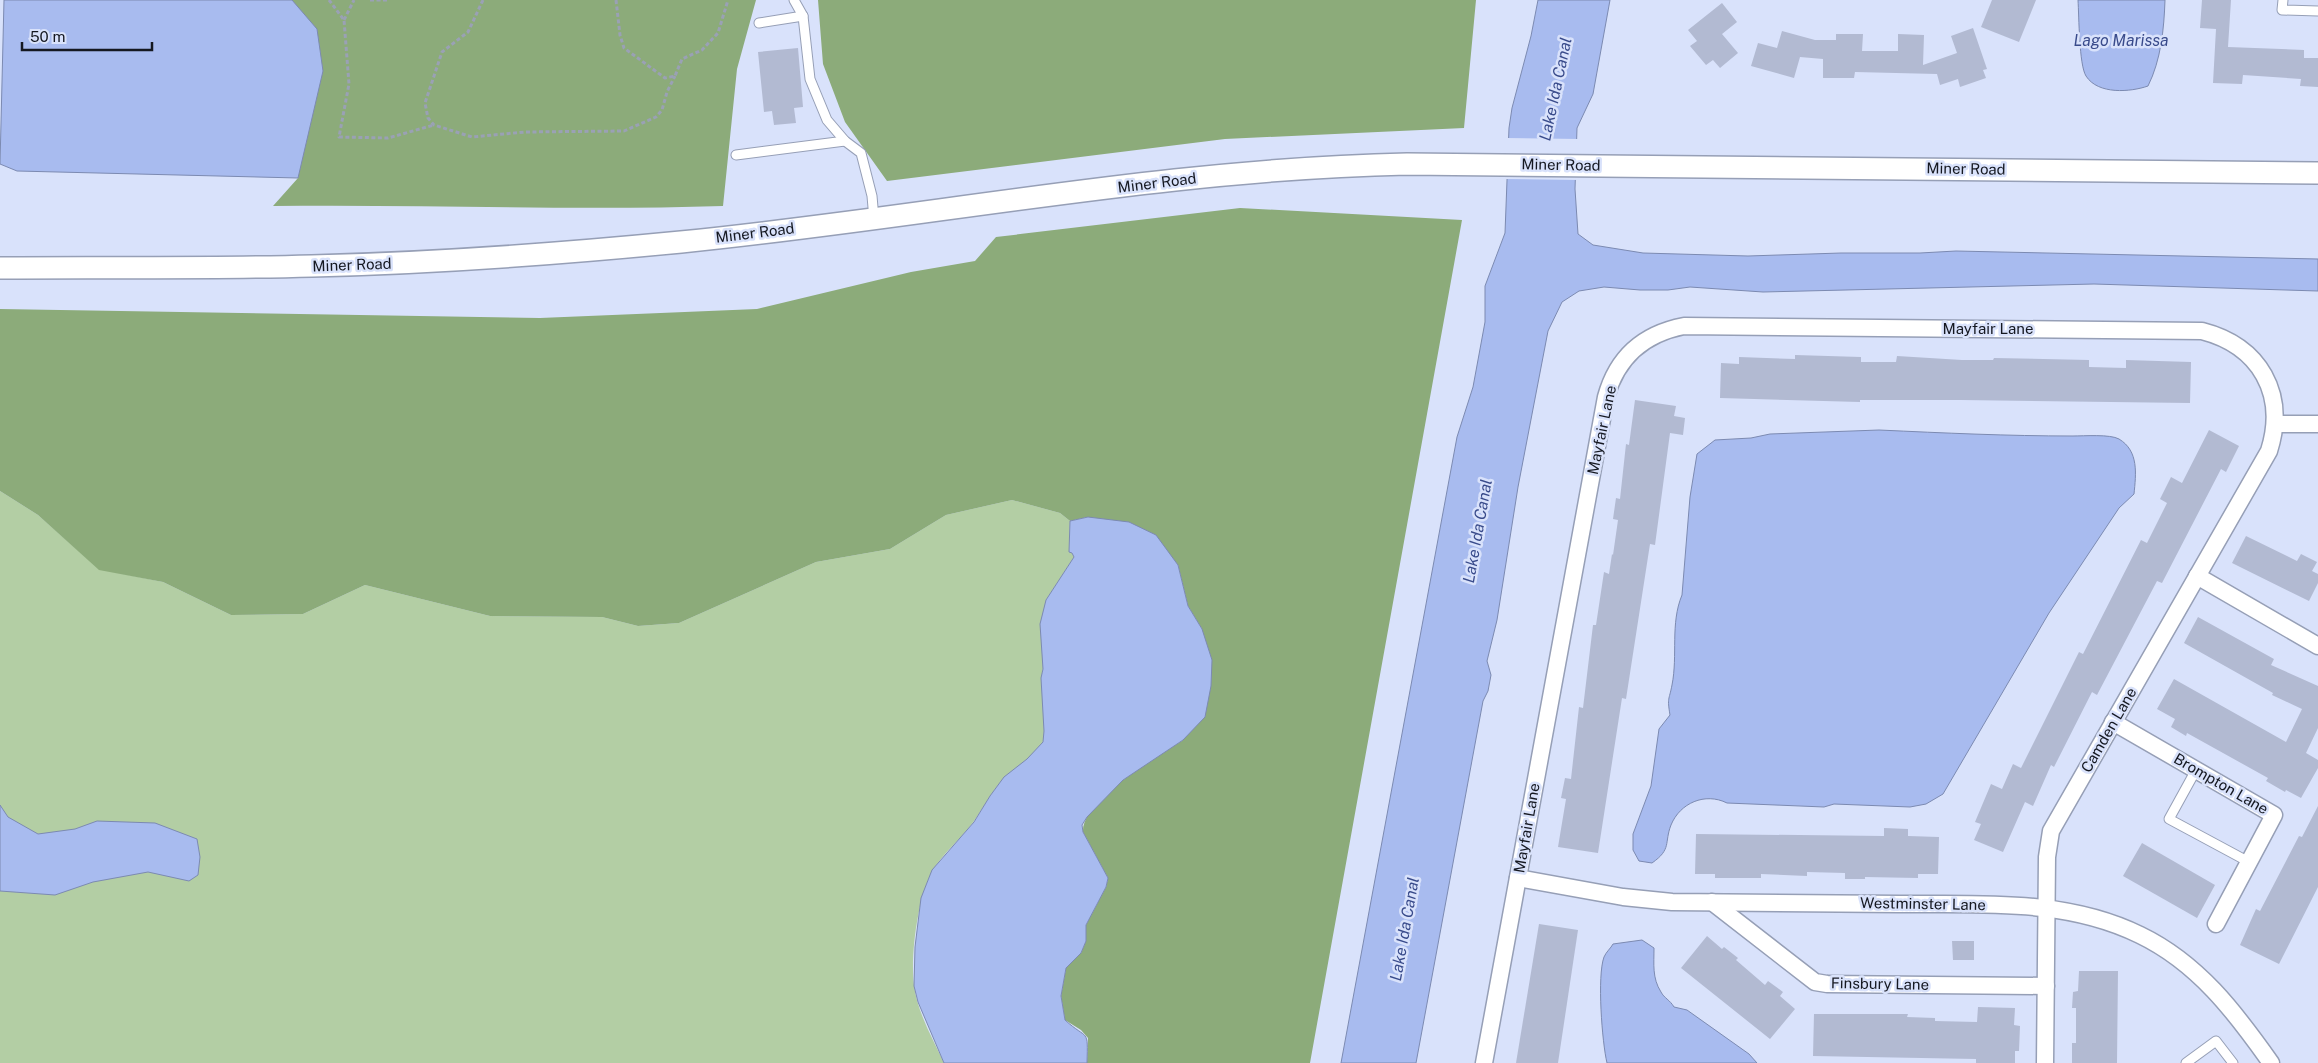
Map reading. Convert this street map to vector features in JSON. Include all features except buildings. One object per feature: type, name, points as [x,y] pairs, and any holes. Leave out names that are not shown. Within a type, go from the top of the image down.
[{"type":"street","name":"Miner Road","points":[[0,268],[310,266],[447,260],[684,242],[1243,173],[1371,165],[2318,173]]},
{"type":"street","name":"Mayfair Lane","points":[[1484,1063],[1606,397],[1619,365],[1644,340],[1656,334],[1684,326],[2202,331],[2216,335],[2241,348],[2260,368],[2271,389],[2275,424]]},
{"type":"street","points":[[2275,424],[2318,424]]},
{"type":"street","name":"Camden Lane","points":[[2045,1063],[2047,857],[2051,831],[2269,451],[2275,424]]},
{"type":"street","points":[[2197,576],[2318,646]]},
{"type":"street","name":"Brompton Lane","points":[[2113,722],[2274,815],[2216,924]]},
{"type":"street","name":"Westminster Lane","points":[[1518,878],[1623,897],[1672,902],[2046,907],[2083,913],[2142,935],[2194,970],[2221,996],[2271,1063]]},
{"type":"street","name":"Finsbury Lane","points":[[1712,902],[1815,982],[1827,984],[2046,986]]},
{"type":"lane","points":[[794,0],[804,16],[810,79],[827,120],[844,141],[861,153],[872,196],[874,219]]},
{"type":"lane","points":[[2283,0],[2282,10],[2318,12]]},
{"type":"lane","points":[[759,22],[804,16]]},
{"type":"lane","points":[[736,155],[844,141]]},
{"type":"lane","points":[[2196,770],[2169,819],[2248,862]]},
{"type":"lane","points":[[2186,1063],[2216,1041],[2233,1063]]},
{"type":"path","points":[[329,0],[344,20]]},
{"type":"path","points":[[354,0],[344,20],[349,84],[339,137],[388,138],[434,125]]},
{"type":"path","points":[[370,0],[389,0]]},
{"type":"path","points":[[483,0],[468,32],[442,52],[424,103],[428,118],[434,125],[472,137],[525,132],[624,131],[656,117],[662,110],[667,92],[682,59],[702,50],[718,33],[728,0]]},
{"type":"path","points":[[616,0],[620,35],[624,48],[665,78],[674,76]]},
{"type":"green space","points":[[292,0],[756,0],[737,69],[723,206],[610,208],[273,206],[298,178]]},
{"type":"green space","points":[[818,0],[1476,0],[1464,128],[1225,139],[887,181],[845,122],[823,64]]},
{"type":"green space","points":[[1240,208],[1462,220],[1310,1063],[1087,1063],[1088,1038],[1081,1030],[1065,1020],[1061,996],[1066,968],[1081,953],[1086,941],[1086,925],[1106,887],[1108,878],[1083,832],[1086,820],[1094,806],[1107,793],[1140,768],[1183,740],[1202,629],[1188,606],[1178,565],[1088,517],[1070,521],[1060,513],[1012,500],[946,515],[890,549],[816,562],[679,623],[638,626],[602,617],[490,616],[365,585],[303,614],[231,615],[163,582],[99,570],[38,515],[0,491],[0,309],[540,318],[757,309],[911,272],[975,261],[996,237]]},
{"type":"green space","points":[[0,491],[38,515],[99,569],[163,582],[231,615],[303,614],[365,585],[490,616],[602,617],[638,626],[679,623],[816,562],[890,549],[946,515],[1012,500],[1060,513],[1070,521],[1069,552],[1074,557],[1046,600],[1042,678],[1045,725],[1043,741],[1030,758],[1000,783],[974,821],[937,863],[923,894],[919,910],[914,942],[914,985],[918,1005],[944,1063],[0,1063]]},
{"type":"water","points":[[4,0],[292,0],[317,29],[323,71],[298,178],[17,171],[0,164]]},
{"type":"water","name":"Lake Ida Canal","points":[[1538,0],[1610,0],[1593,94],[1577,128],[1575,189],[1578,234],[1593,245],[1643,253],[1748,256],[1956,251],[2318,259],[2318,291],[2094,284],[1763,292],[1690,287],[1668,290],[1640,290],[1604,287],[1579,291],[1562,302],[1548,331],[1518,487],[1497,620],[1487,661],[1491,675],[1488,691],[1483,701],[1416,1063],[1341,1063],[1457,437],[1473,387],[1485,322],[1485,286],[1505,233],[1509,128]]},
{"type":"water","name":"Lago Marissa","points":[[2078,0],[2165,0],[2161,44],[2156,66],[2148,86],[2133,90],[2106,89],[2091,82],[2086,76],[2082,62]]},
{"type":"water","points":[[1879,430],[2115,437],[2125,444],[2133,456],[2135,463],[2134,494],[2119,508],[2049,613],[1943,794],[1926,804],[1910,807],[1834,804],[1824,807],[1727,803],[1719,800],[1702,799],[1687,805],[1675,817],[1669,831],[1665,850],[1658,858],[1652,863],[1639,861],[1633,850],[1633,834],[1651,786],[1659,729],[1670,715],[1669,702],[1674,674],[1676,617],[1682,595],[1690,497],[1697,454],[1715,440],[1751,438],[1770,434]]},
{"type":"water","points":[[1088,517],[1129,522],[1156,535],[1178,565],[1188,606],[1202,629],[1212,660],[1211,686],[1205,717],[1183,740],[1123,780],[1087,817],[1082,825],[1083,832],[1108,878],[1106,887],[1086,925],[1086,941],[1081,953],[1066,968],[1061,996],[1065,1020],[1087,1039],[1087,1063],[944,1063],[918,1002],[914,986],[915,947],[921,898],[932,870],[974,822],[1004,777],[1027,759],[1043,742],[1041,678],[1043,669],[1040,624],[1046,600],[1074,557],[1069,552],[1070,521]]},
{"type":"water","points":[[0,805],[8,817],[38,834],[75,829],[97,821],[155,823],[197,839],[200,857],[198,875],[189,881],[148,872],[93,882],[55,895],[0,891]]},
{"type":"water","points":[[1642,940],[1654,948],[1654,971],[1658,987],[1674,1007],[1687,1010],[1749,1054],[1757,1063],[1607,1063],[1601,1009],[1601,979],[1604,957],[1613,944]]},
{"type":"pier","points":[[1506,138],[1579,139],[1578,180],[1506,179]]}]
